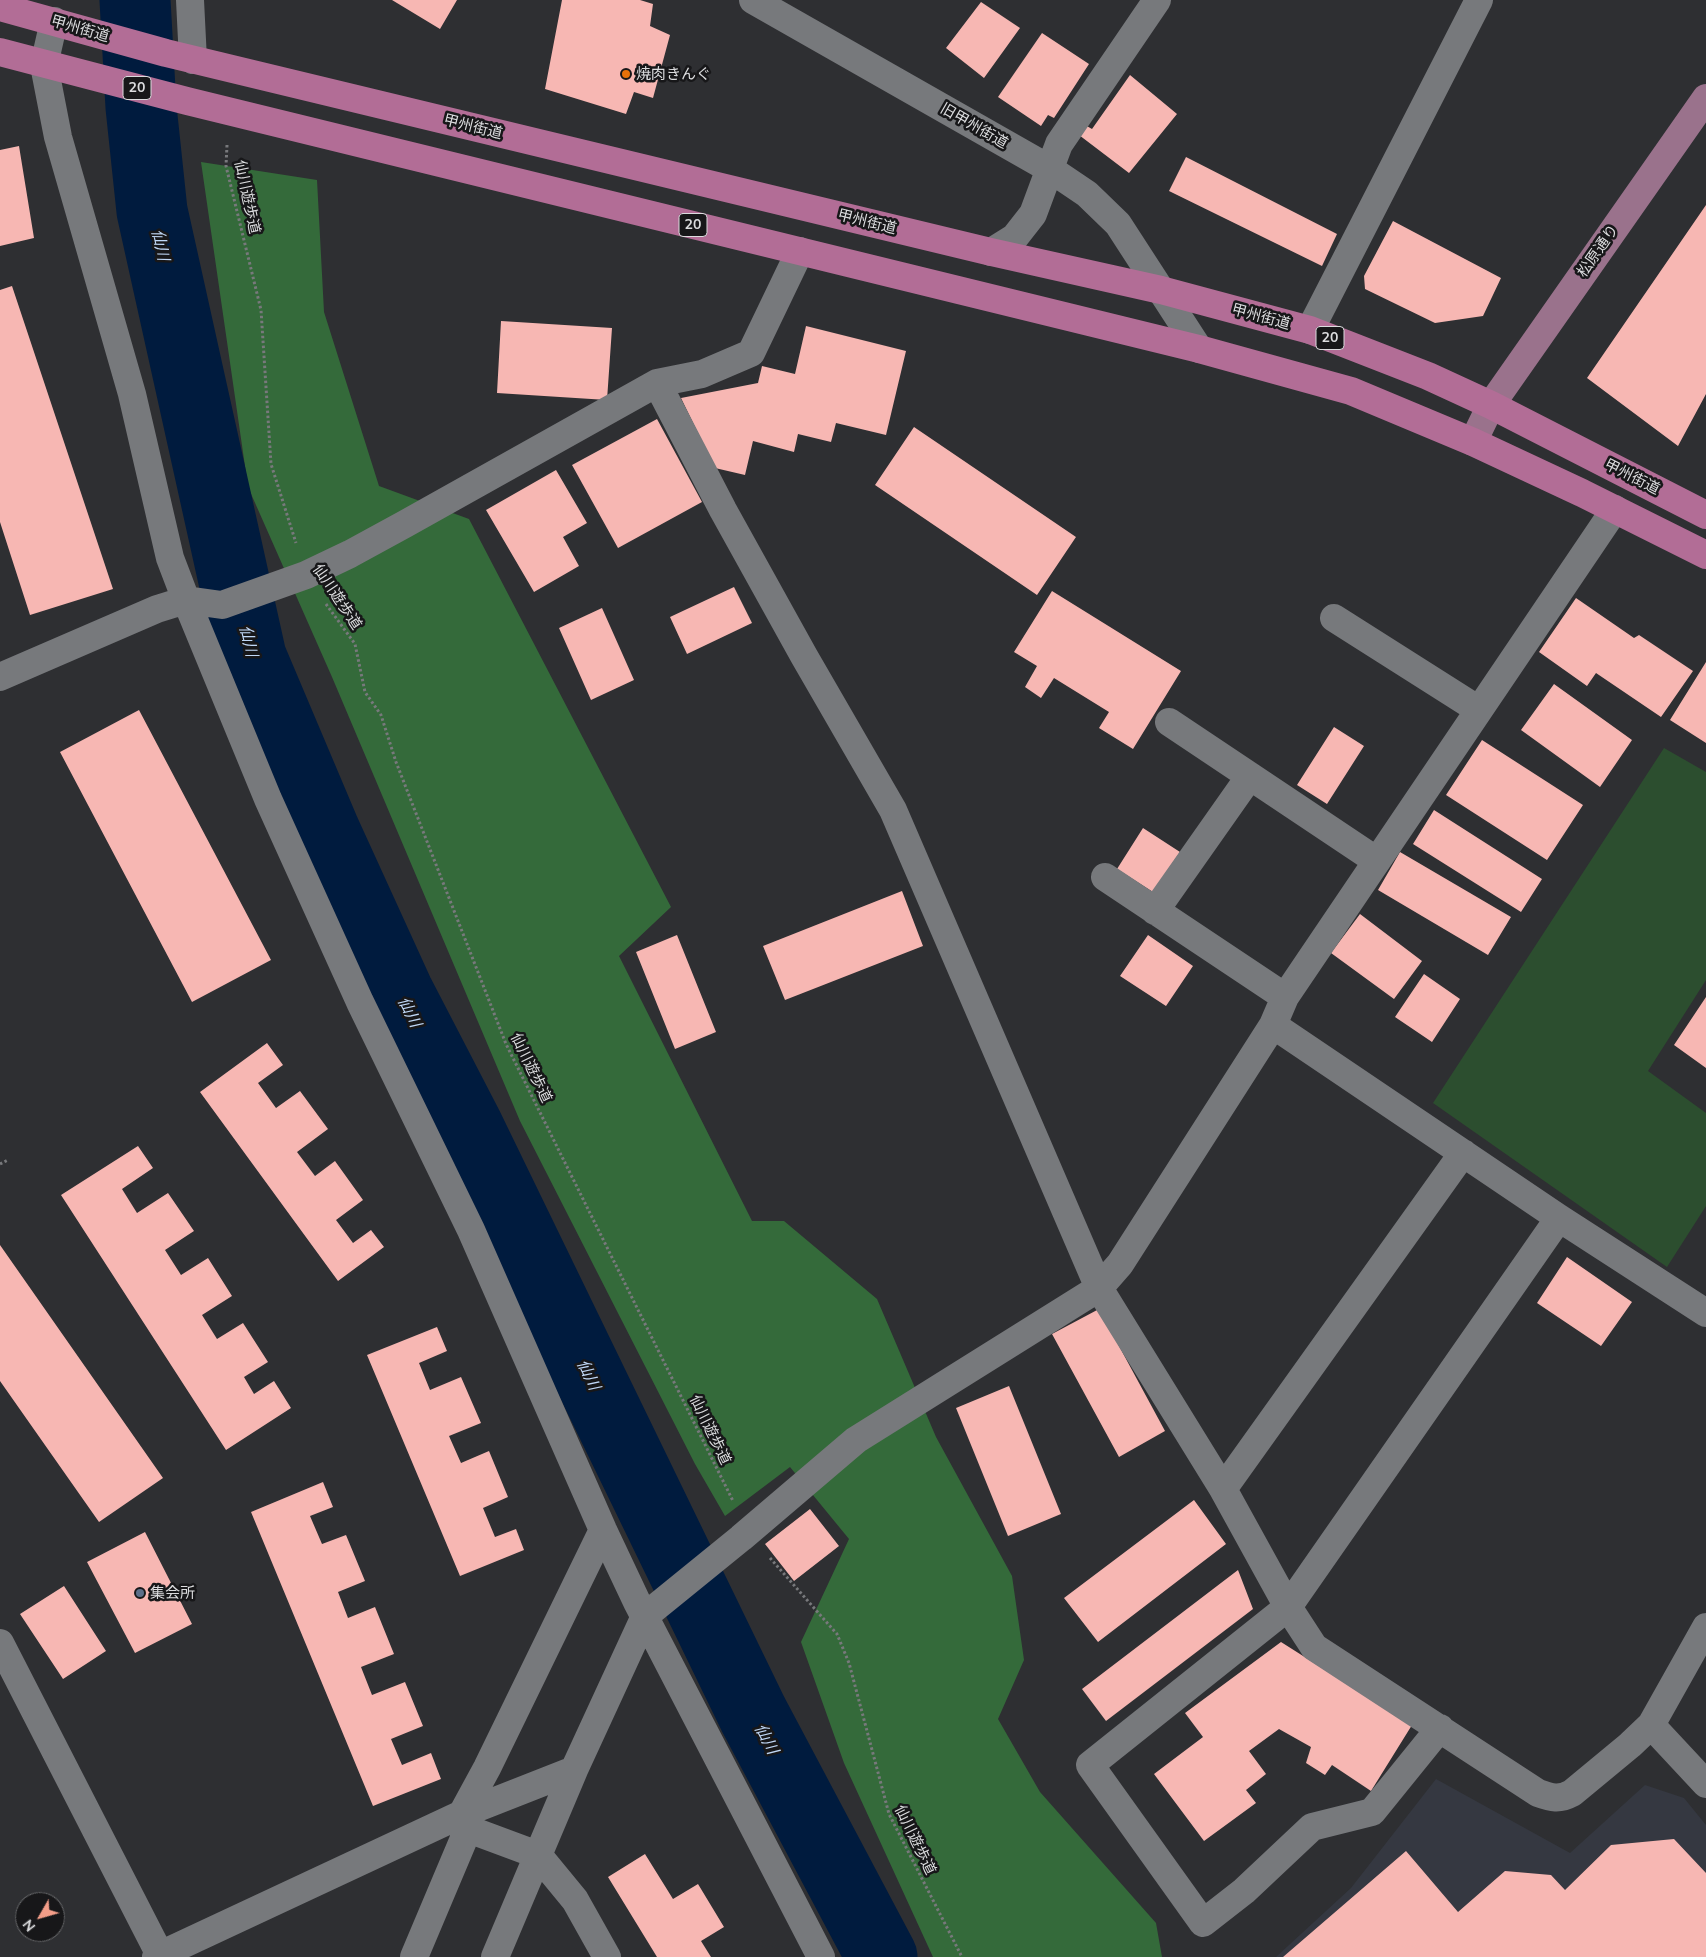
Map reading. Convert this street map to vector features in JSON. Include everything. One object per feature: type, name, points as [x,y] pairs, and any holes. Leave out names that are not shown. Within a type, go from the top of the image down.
[{"type":"highway","name":"甲州街道","points":[[0,7],[192,60],[991,252],[1161,290],[1310,330],[1428,376],[1491,405],[1706,515]]},
{"type":"highway","name":"20","points":[[0,52],[187,101],[1198,349],[1351,391],[1473,442],[1615,509],[1706,556]]},
{"type":"main road","name":"松原通り","points":[[1473,442],[1491,405],[1706,98]]},
{"type":"street","points":[[190,0],[192,60]]},
{"type":"street","points":[[991,252],[1015,237],[1033,214],[1058,144],[1157,0]]},
{"type":"street","points":[[1310,330],[1479,0]]},
{"type":"street","name":"旧甲州街道","points":[[765,3],[1050,169],[1087,194],[1118,224],[1198,349]]},
{"type":"street","points":[[63,24],[44,64],[58,137],[132,394],[170,558],[186,600],[268,800],[360,1002],[472,1230],[603,1530],[644,1616],[821,1957]]},
{"type":"street","points":[[0,677],[157,609],[186,600],[222,605],[299,577],[350,554],[397,529],[657,383],[702,374],[750,353],[800,251]]},
{"type":"street","points":[[657,383],[723,510],[804,656],[893,810],[1099,1288],[1223,1489],[1288,1607],[1314,1648],[1538,1793],[1554,1799],[1562,1798],[1572,1793],[1651,1725],[1706,1627]]},
{"type":"street","points":[[495,1957],[574,1770],[644,1616],[856,1440],[1099,1288],[1120,1264],[1273,1025],[1286,997],[1615,509]]},
{"type":"street","points":[[1334,618],[1479,710]]},
{"type":"street","points":[[1169,722],[1377,861]]},
{"type":"street","points":[[1155,910],[1250,776]]},
{"type":"street","points":[[1105,877],[1286,997]]},
{"type":"street","points":[[1273,1025],[1559,1218],[1706,1313]]},
{"type":"street","points":[[1223,1489],[1463,1153]]},
{"type":"street","points":[[1440,1728],[1372,1812],[1312,1827],[1244,1891],[1203,1923],[1090,1765],[1288,1607],[1559,1218]]},
{"type":"street","points":[[414,1957],[487,1768],[603,1530]]},
{"type":"street","points":[[0,1643],[158,1956],[465,1822],[574,1770]]},
{"type":"street","points":[[1651,1725],[1706,1784]]},
{"type":"street","points":[[465,1822],[538,1855],[575,1900],[608,1957]]},
{"type":"path","name":"仙川遊歩道","points":[[227,143],[226,166],[261,310],[271,464],[299,577],[355,644],[365,692],[381,715],[396,762],[506,1044],[744,1534],[837,1634],[849,1663],[889,1814],[962,1957]]},
{"type":"path","points":[[0,1164],[8,1160]]},
{"type":"shaded area","points":[[1436,1779],[1570,1853],[1645,1785],[1684,1798],[1706,1825],[1706,1957],[1276,1957],[1351,1888]]},
{"type":"green space","points":[[201,162],[317,180],[324,312],[379,486],[469,519],[671,907],[619,956],[752,1221],[784,1221],[877,1299],[936,1437],[1012,1576],[1024,1660],[998,1719],[1040,1792],[1156,1923],[1162,1957],[933,1957],[844,1763],[801,1642],[849,1539],[790,1467],[725,1516],[695,1464],[520,1121],[332,677],[248,487]]},
{"type":"green space","points":[[1664,748],[1706,772],[1706,980],[1648,1071],[1706,1113],[1706,1206],[1667,1267],[1433,1103]]},
{"type":"building","points":[[392,0],[457,0],[440,29]]},
{"type":"building","points":[[562,0],[640,0],[653,4],[650,26],[670,35],[653,98],[634,92],[626,114],[545,89]]},
{"type":"building","points":[[981,2],[1020,28],[984,78],[946,48]]},
{"type":"building","points":[[1042,33],[1089,64],[1054,118],[1048,115],[1041,126],[998,97]]},
{"type":"building","points":[[1130,75],[1177,114],[1129,173],[1079,135],[1085,125],[1092,129]]},
{"type":"building","points":[[19,146],[34,238],[0,246],[0,150]]},
{"type":"building","points":[[1186,157],[1337,234],[1322,266],[1169,191]]},
{"type":"building","points":[[1706,205],[1706,394],[1678,446],[1587,378]]},
{"type":"building","points":[[1393,221],[1501,278],[1483,316],[1435,323],[1365,289],[1364,276]]},
{"type":"building","points":[[12,286],[113,589],[30,615],[0,522],[0,290]]},
{"type":"building","points":[[501,321],[612,328],[607,400],[497,393]]},
{"type":"building","points":[[806,326],[906,351],[886,435],[836,423],[831,442],[798,434],[794,452],[753,441],[745,475],[715,468],[681,398],[758,383],[762,366],[795,374]]},
{"type":"building","points":[[657,419],[702,502],[618,548],[572,465]]},
{"type":"building","points":[[914,427],[1076,537],[1037,595],[875,485]]},
{"type":"building","points":[[556,470],[587,523],[563,537],[579,566],[534,592],[486,510]]},
{"type":"building","points":[[734,587],[752,623],[687,654],[670,617]]},
{"type":"building","points":[[1052,591],[1181,671],[1133,749],[1099,728],[1109,712],[1054,678],[1041,698],[1025,687],[1037,666],[1014,652]]},
{"type":"building","points":[[1576,598],[1634,638],[1639,635],[1693,671],[1661,717],[1596,673],[1587,686],[1539,652]]},
{"type":"building","points":[[602,608],[634,680],[591,700],[559,628]]},
{"type":"building","points":[[1706,662],[1706,743],[1670,720]]},
{"type":"building","points":[[1554,684],[1632,740],[1600,787],[1521,730]]},
{"type":"building","points":[[139,710],[271,960],[192,1002],[60,752]]},
{"type":"building","points":[[1334,727],[1364,746],[1327,804],[1297,785]]},
{"type":"building","points":[[1482,740],[1583,805],[1547,860],[1446,795]]},
{"type":"building","points":[[1434,810],[1542,879],[1521,912],[1413,844]]},
{"type":"building","points":[[1143,828],[1180,852],[1153,892],[1117,869]]},
{"type":"building","points":[[1400,852],[1511,917],[1488,955],[1378,890]]},
{"type":"building","points":[[902,891],[923,946],[785,1000],[763,946]]},
{"type":"building","points":[[1360,914],[1422,961],[1394,999],[1331,953]]},
{"type":"building","points":[[677,935],[716,1032],[675,1049],[636,952]]},
{"type":"building","points":[[1148,935],[1193,966],[1166,1006],[1120,976]]},
{"type":"building","points":[[1424,974],[1460,999],[1432,1042],[1395,1017]]},
{"type":"building","points":[[1706,997],[1706,1068],[1674,1045]]},
{"type":"building","points":[[267,1043],[283,1065],[258,1083],[276,1108],[300,1091],[328,1129],[297,1152],[315,1176],[335,1161],[363,1200],[336,1220],[353,1243],[371,1230],[384,1247],[338,1281],[200,1092]]},
{"type":"building","points":[[138,1146],[153,1168],[122,1189],[137,1213],[168,1193],[194,1231],[165,1250],[181,1275],[208,1258],[232,1296],[202,1315],[217,1339],[243,1323],[268,1362],[244,1377],[254,1394],[274,1381],[291,1408],[226,1450],[61,1195]]},
{"type":"building","points":[[0,1245],[163,1478],[99,1522],[0,1381]]},
{"type":"building","points":[[1567,1257],[1632,1302],[1601,1346],[1537,1303]]},
{"type":"building","points":[[1099,1309],[1165,1431],[1119,1457],[1052,1334]]},
{"type":"building","points":[[437,1327],[447,1351],[419,1363],[430,1390],[461,1377],[481,1423],[449,1436],[461,1463],[489,1451],[508,1497],[483,1508],[495,1537],[516,1529],[524,1550],[460,1576],[367,1355]]},
{"type":"building","points":[[1009,1386],[1061,1514],[1008,1536],[956,1408]]},
{"type":"building","points":[[323,1482],[333,1507],[310,1516],[322,1544],[346,1535],[365,1581],[338,1592],[348,1618],[375,1607],[394,1654],[361,1667],[372,1695],[405,1682],[423,1726],[391,1739],[402,1765],[431,1753],[441,1779],[373,1806],[251,1512]]},
{"type":"building","points":[[1194,1500],[1226,1544],[1098,1642],[1064,1598]]},
{"type":"building","points":[[810,1509],[839,1546],[794,1581],[765,1544]]},
{"type":"building","name":"集会所","points":[[145,1532],[192,1624],[135,1653],[87,1562]]},
{"type":"building","points":[[1238,1570],[1253,1609],[1106,1721],[1082,1689]]},
{"type":"building","points":[[64,1586],[106,1651],[63,1679],[20,1614]]},
{"type":"building","points":[[1281,1642],[1412,1725],[1371,1791],[1332,1765],[1325,1775],[1306,1763],[1311,1747],[1279,1729],[1249,1751],[1266,1774],[1246,1790],[1256,1803],[1204,1841],[1154,1774],[1203,1737],[1185,1713]]},
{"type":"building","points":[[1674,1839],[1706,1873],[1706,1957],[1283,1957],[1406,1851],[1458,1912],[1505,1871],[1551,1875],[1565,1890],[1611,1845]]},
{"type":"building","points":[[645,1854],[673,1899],[698,1884],[724,1927],[701,1941],[711,1957],[657,1957],[608,1877]]},
{"type":"waterway","name":"仙川","points":[[135,0],[141,107],[152,211],[251,657],[325,832],[398,992],[467,1125],[753,1714],[882,1957]]},
{"type":"place","name":"焼肉きんぐ","points":[[626,74]]},
{"type":"place","name":"集会所","points":[[140,1593]]}]
